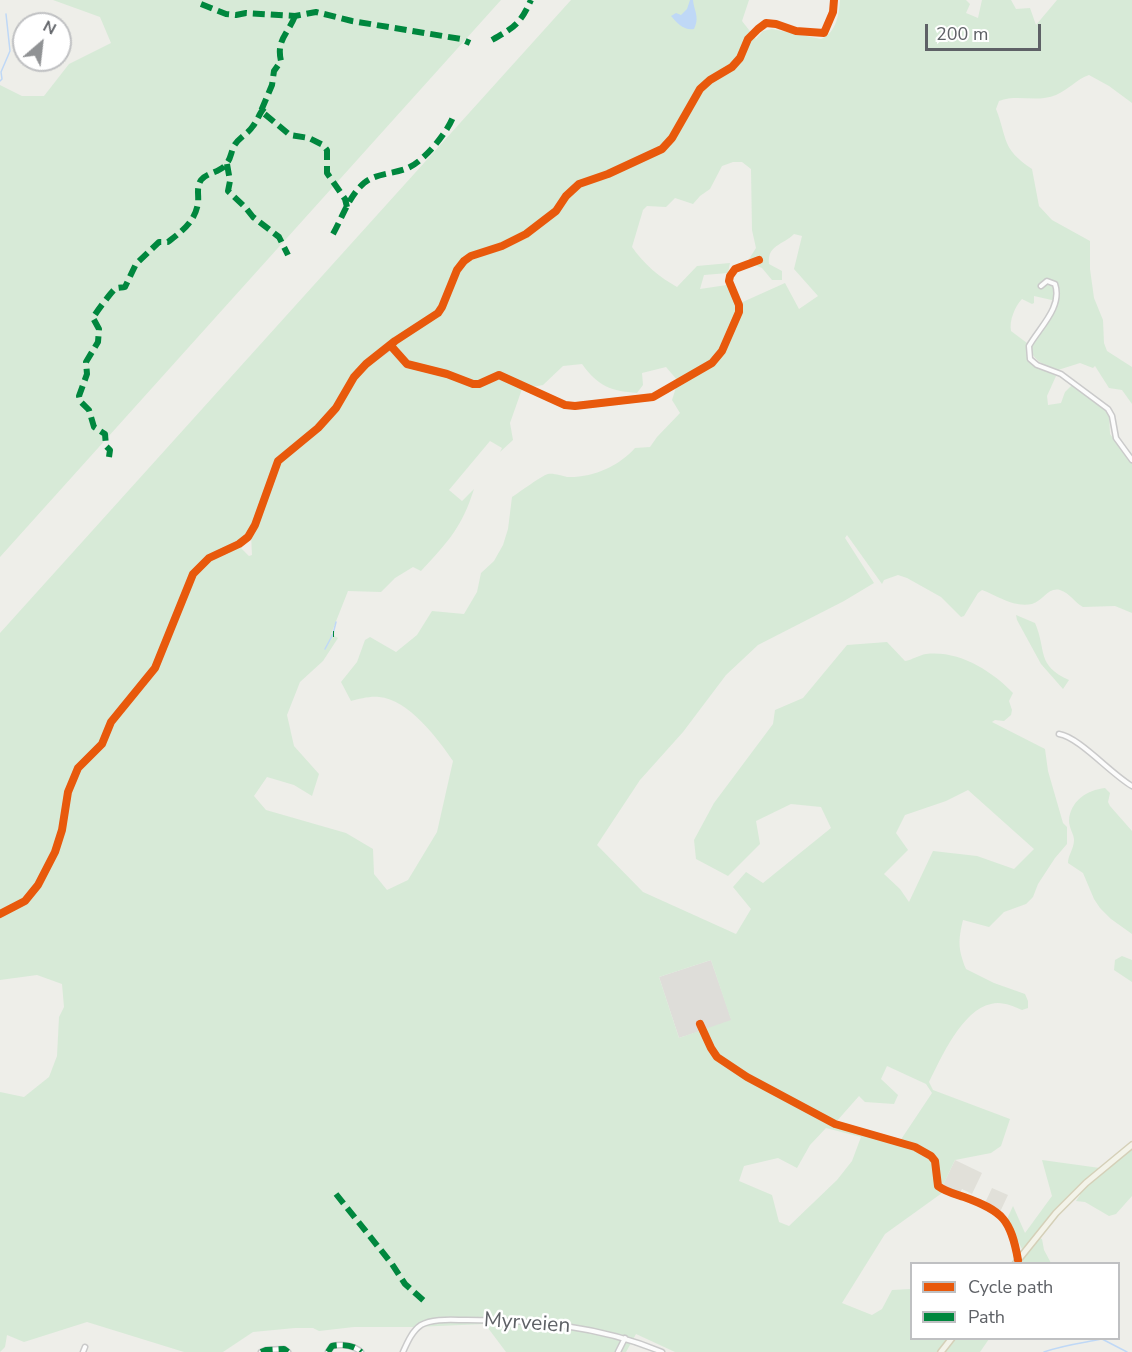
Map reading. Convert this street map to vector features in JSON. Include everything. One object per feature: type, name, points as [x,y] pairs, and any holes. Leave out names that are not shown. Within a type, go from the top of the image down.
[{"type":"main road","points":[[1016,1262],[1071,1198],[1132,1146]]},
{"type":"main road","points":[[941,1352],[950,1340]]},
{"type":"street","points":[[0,914],[25,901],[38,885],[55,852],[62,830],[68,792],[78,768],[102,744],[111,722],[155,668],[193,574],[209,558],[239,544],[248,537],[255,525],[278,461],[318,428],[336,408],[354,377],[366,364],[391,346],[403,360],[416,367],[447,374],[473,384],[479,384],[499,375],[565,405],[653,398],[679,384],[717,358],[739,312],[739,305],[729,281],[730,276],[735,269],[759,260]]},
{"type":"street","points":[[1041,286],[1047,281],[1052,282],[1056,287],[1056,295],[1045,323],[1029,346],[1030,359],[1037,365],[1061,374],[1108,409],[1112,416],[1116,438],[1132,460]]},
{"type":"street","points":[[1059,734],[1072,739],[1115,775],[1132,786]]},
{"type":"street","points":[[700,1024],[717,1056],[747,1077],[835,1124],[915,1147],[931,1156],[935,1161],[938,1186],[1004,1216],[1014,1240],[1016,1262]]},
{"type":"street","name":"Myrveien","points":[[403,1352],[411,1335],[421,1325],[449,1320],[554,1324],[625,1338],[662,1352]]},
{"type":"street","points":[[618,1352],[625,1338]]},
{"type":"street","points":[[328,1352],[332,1346],[344,1345],[359,1349],[361,1352]]},
{"type":"street","points":[[261,1352],[284,1349],[288,1352]]},
{"type":"shaded area","points":[[711,960],[732,1021],[679,1038],[659,977]]},
{"type":"shaded area","points":[[955,1160],[982,1173],[972,1194],[962,1189],[960,1193],[943,1185]]},
{"type":"shaded area","points":[[992,1188],[1008,1195],[1000,1212],[984,1205]]},
{"type":"green space","points":[[53,0],[501,0],[0,557],[0,85],[22,96],[44,96],[63,72],[72,72],[72,62],[111,43],[100,17]]},
{"type":"green space","points":[[571,0],[749,0],[742,21],[756,39],[763,31],[772,29],[821,39],[833,28],[838,17],[840,0],[966,0],[970,4],[966,13],[978,18],[982,0],[1011,0],[1016,9],[1030,8],[1036,25],[1057,0],[1132,0],[1132,103],[1089,75],[1056,95],[1042,98],[1006,99],[999,101],[996,109],[1010,149],[1032,169],[1039,206],[1052,220],[1090,241],[1090,269],[1094,298],[1103,320],[1104,343],[1107,351],[1132,367],[1132,404],[1122,390],[1109,388],[1095,366],[1093,368],[1080,363],[1058,370],[1041,362],[1034,357],[1030,348],[1056,301],[1034,296],[1032,304],[1022,299],[1019,302],[1012,318],[1011,331],[1027,343],[1028,358],[1034,366],[1056,376],[1047,396],[1048,405],[1061,403],[1065,392],[1072,385],[1076,387],[1109,412],[1110,434],[1132,462],[1132,613],[1115,606],[1083,607],[1060,590],[1052,590],[1036,602],[1025,605],[1012,603],[982,590],[961,617],[941,597],[907,578],[898,575],[884,580],[882,584],[847,535],[845,538],[874,583],[758,645],[726,675],[683,732],[640,780],[597,845],[643,892],[736,934],[751,909],[733,887],[746,872],[763,883],[831,828],[821,807],[791,804],[756,821],[760,844],[728,876],[696,859],[694,840],[714,803],[773,724],[775,710],[803,698],[847,645],[887,642],[905,661],[926,654],[951,655],[985,670],[1013,693],[1009,701],[1011,715],[1004,721],[992,722],[1045,749],[1048,771],[1063,823],[1067,827],[1067,844],[1055,858],[1038,884],[1033,897],[1026,904],[1004,912],[989,927],[963,920],[960,945],[966,969],[994,983],[1025,994],[1028,1008],[1022,1010],[1007,1004],[995,1003],[971,1015],[954,1036],[929,1082],[933,1090],[1010,1119],[1001,1146],[991,1153],[955,1160],[943,1185],[942,1193],[885,1234],[842,1303],[872,1315],[882,1309],[892,1290],[910,1289],[910,1340],[947,1340],[937,1352],[675,1352],[636,1334],[626,1352],[506,1352],[485,1324],[354,1327],[319,1331],[313,1328],[295,1328],[253,1332],[223,1352],[184,1352],[87,1322],[24,1342],[7,1335],[5,1347],[0,1352],[0,1092],[24,1097],[49,1077],[57,1056],[59,1017],[64,1007],[62,984],[37,975],[0,980],[0,633]],"holes":[[[742,162],[751,169],[752,230],[756,248],[749,259],[750,263],[762,268],[772,280],[782,280],[782,271],[769,264],[771,253],[773,249],[794,234],[802,236],[794,269],[818,296],[799,309],[785,283],[736,305],[727,285],[700,289],[704,275],[728,273],[730,263],[697,266],[677,287],[652,270],[632,247],[643,210],[647,206],[666,207],[675,198],[693,204],[710,189],[722,166]],[[582,364],[594,378],[605,386],[619,391],[637,393],[643,385],[642,373],[666,367],[678,381],[672,400],[680,413],[650,447],[635,448],[605,470],[577,477],[548,474],[512,497],[508,529],[503,545],[494,561],[481,573],[477,592],[464,614],[432,611],[417,635],[396,652],[370,637],[365,640],[357,662],[341,682],[351,701],[379,697],[390,699],[401,705],[421,722],[453,761],[437,832],[408,880],[387,890],[374,874],[373,849],[346,833],[266,810],[254,796],[267,777],[294,785],[312,796],[319,774],[294,746],[287,715],[300,682],[323,661],[338,638],[331,634],[348,591],[381,592],[395,578],[413,567],[421,571],[459,524],[474,489],[462,501],[449,490],[490,441],[502,448],[500,452],[513,440],[510,423],[522,389],[543,385],[563,366]],[[251,535],[252,555],[249,556],[239,546]],[[968,790],[1034,849],[1014,869],[977,856],[933,851],[909,902],[900,889],[884,874],[908,850],[896,833],[905,815],[946,801]],[[711,960],[731,1020],[679,1038],[659,977]],[[887,1066],[926,1084],[932,1093],[900,1141],[836,1122],[859,1096],[865,1102],[894,1104],[898,1095],[881,1079]],[[826,1128],[861,1137],[852,1161],[837,1180],[789,1226],[779,1222],[772,1195],[739,1181],[744,1166],[778,1158],[797,1168],[810,1145]]]},
{"type":"green space","points":[[1016,615],[1035,623],[1047,663],[1051,669],[1069,680],[1063,689],[1041,664]]},
{"type":"green space","points":[[1105,788],[1110,793],[1108,802],[1110,806],[1132,831],[1132,934],[1100,908],[1083,873],[1068,863],[1074,843],[1069,821],[1070,814],[1076,802],[1086,794]]},
{"type":"green space","points":[[1122,956],[1132,960],[1132,982],[1114,970],[1115,960]]},
{"type":"green space","points":[[1132,1148],[1132,1196],[1116,1214],[1109,1216],[1085,1202],[1076,1201],[1080,1195],[1079,1192]]},
{"type":"green space","points":[[1042,1160],[1100,1168],[1068,1198],[1022,1249],[1007,1219],[1013,1206],[1025,1233],[1052,1196]]},
{"type":"green space","points":[[1039,1238],[1042,1239],[1044,1250],[1050,1262],[1020,1262]]},
{"type":"green space","points":[[955,1340],[988,1340],[980,1352],[945,1352]]},
{"type":"water","points":[[690,0],[693,0],[697,17],[694,29],[681,26],[671,16],[676,13],[681,15],[687,9]]},
{"type":"waterway","points":[[0,81],[1,72],[10,51],[6,14]]},
{"type":"waterway","points":[[325,649],[336,622]]},
{"type":"waterway","points":[[1044,1352],[1097,1340]]},
{"type":"waterway","points":[[1104,1340],[1127,1352]]},
{"type":"marked path","points":[[492,40],[516,24],[524,15],[531,0]]},
{"type":"marked path","points":[[201,4],[226,14],[236,15],[246,13],[295,16],[316,12],[352,21],[461,39],[470,43]]},
{"type":"marked path","points":[[295,16],[281,42],[281,61],[274,71],[272,85],[261,111],[290,135],[309,138],[323,145],[327,150],[327,173],[345,199],[347,207]]},
{"type":"marked path","points":[[109,457],[110,450],[106,446],[105,434],[94,427],[89,410],[80,401],[79,396],[87,374],[86,362],[98,342],[99,329],[93,318],[115,289],[125,287],[136,264],[159,242],[168,242],[187,226],[194,216],[198,203],[199,183],[207,175],[224,166],[236,143],[251,129],[265,107]]},
{"type":"marked path","points":[[333,234],[350,200],[364,183],[374,177],[408,168],[421,159],[446,131],[453,117]]},
{"type":"marked path","points":[[227,164],[230,181],[228,191],[253,217],[279,237],[288,255]]},
{"type":"marked path","points":[[336,1194],[392,1264],[405,1284],[424,1301]]},
{"type":"marked path","points":[[328,1352],[332,1346],[340,1345],[351,1346],[361,1352]]},
{"type":"marked path","points":[[261,1352],[284,1349],[288,1352]]},
{"type":"cycle path","points":[[0,914],[25,901],[38,885],[55,852],[62,830],[68,792],[78,768],[102,744],[111,722],[155,668],[193,574],[209,558],[239,544],[248,537],[255,525],[278,461],[318,428],[336,408],[354,377],[366,364],[395,341],[438,313],[457,270],[464,261],[526,234],[556,211],[566,196],[579,184],[608,174],[662,149],[672,138],[700,89],[732,67],[740,58],[748,39],[758,29],[766,23],[796,31],[824,33],[833,12],[834,0]]},
{"type":"cycle path","points":[[391,346],[407,364],[447,374],[473,384],[479,384],[499,375],[565,405],[575,406],[653,397],[712,363],[722,351],[739,312],[739,305],[729,281],[730,276],[735,269],[759,260]]},
{"type":"cycle path","points":[[700,1024],[717,1057],[747,1077],[835,1124],[915,1147],[931,1156],[935,1161],[938,1186],[988,1207],[1003,1219],[1012,1235],[1018,1260]]}]
